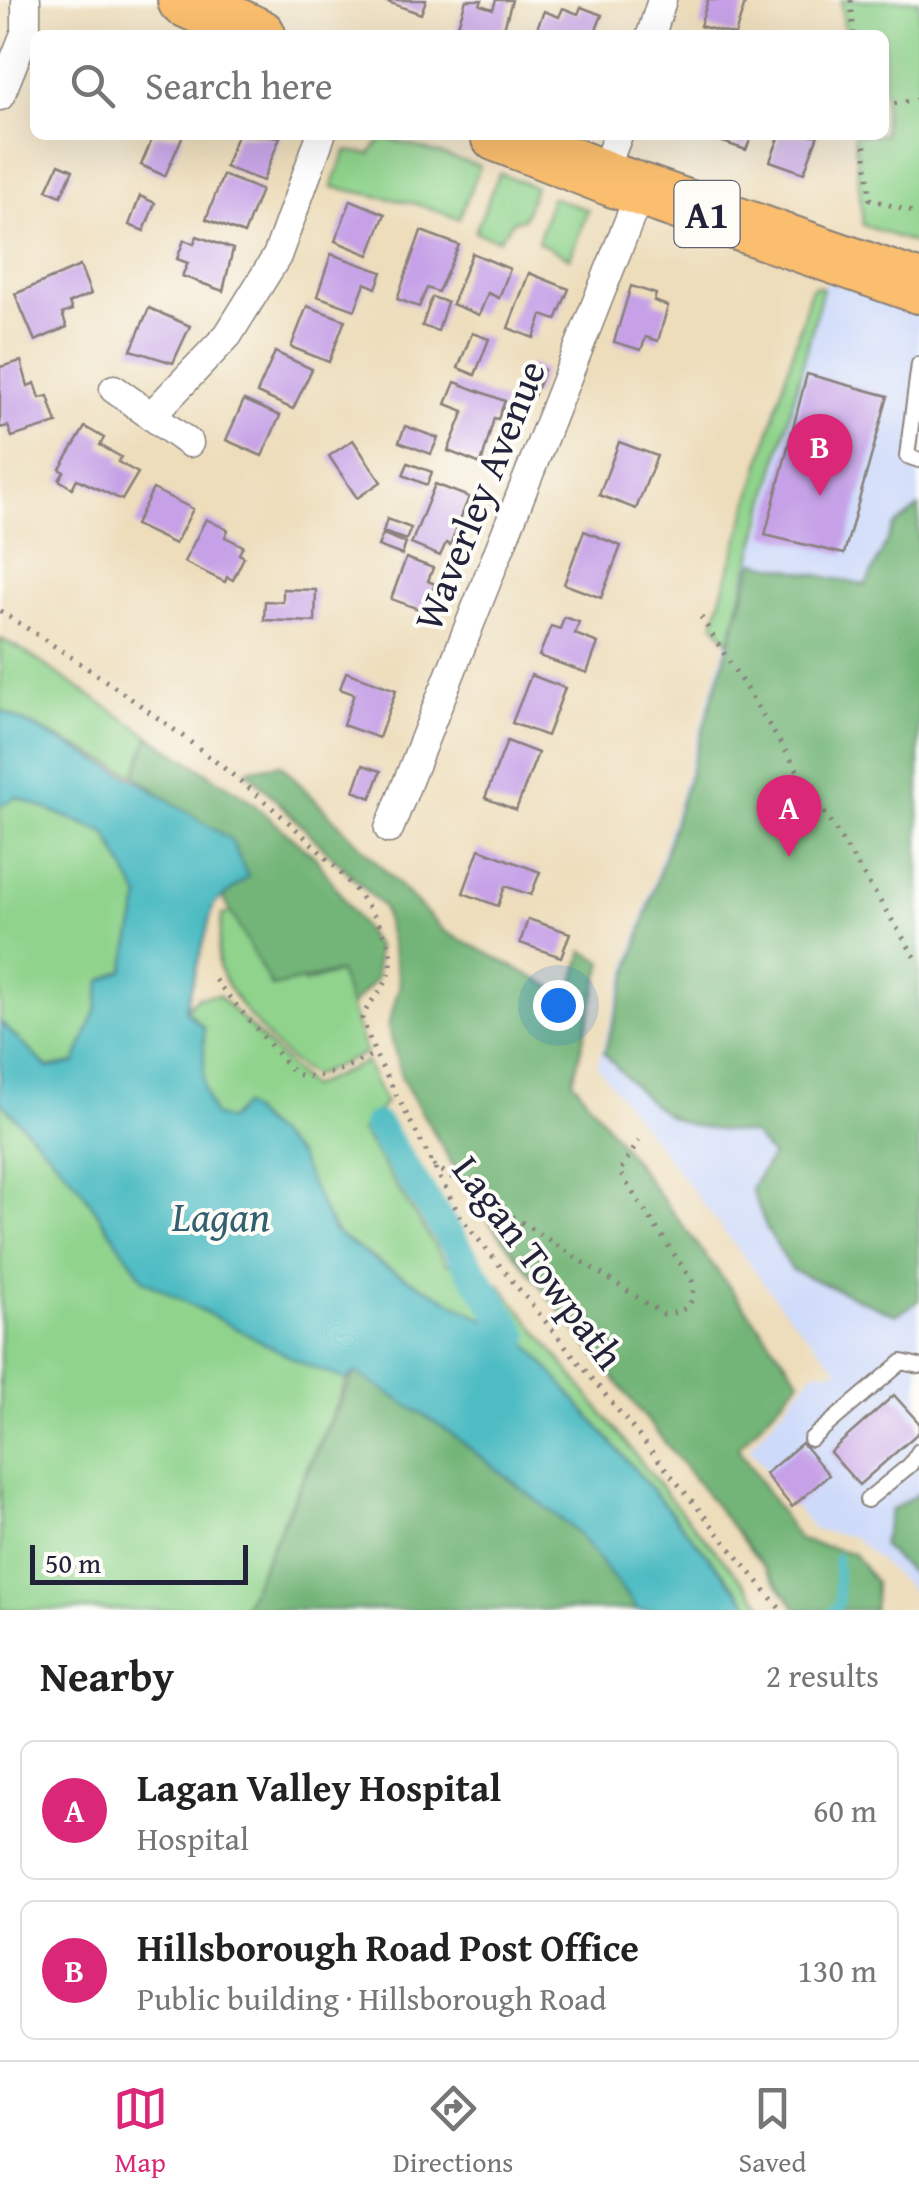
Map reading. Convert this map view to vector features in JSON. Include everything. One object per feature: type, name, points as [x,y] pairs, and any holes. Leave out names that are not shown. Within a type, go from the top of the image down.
[{"type":"highway","points":[[184,0],[248,30]]},
{"type":"highway","name":"A1","points":[[516,140],[620,167],[919,287]]},
{"type":"street","points":[[0,96],[26,31],[26,0]]},
{"type":"street","points":[[653,30],[662,0]]},
{"type":"street","points":[[151,416],[228,336],[277,256],[319,140]]},
{"type":"street","name":"Waverley Avenue","points":[[389,829],[620,167]]},
{"type":"street","points":[[114,389],[189,443]]},
{"type":"lane","points":[[919,364],[907,456],[919,460]]},
{"type":"lane","points":[[811,1439],[902,1362],[919,1366]]},
{"type":"lane","points":[[867,1500],[910,1465],[919,1451]]},
{"type":"path","points":[[851,0],[854,30]]},
{"type":"path","points":[[889,104],[919,100]]},
{"type":"path","points":[[864,140],[870,199],[919,214]]},
{"type":"path","name":"Lagan Towpath","points":[[0,611],[125,696],[298,827],[359,896],[380,926],[391,956],[390,977],[362,1018],[374,1054],[461,1218],[782,1610]]},
{"type":"path","points":[[700,617],[919,963]]},
{"type":"path","points":[[215,980],[294,1073],[311,1079],[322,1077],[374,1054]]},
{"type":"path","points":[[430,1164],[663,1314],[678,1313],[690,1305],[695,1294],[692,1281],[618,1172],[640,1142]]},
{"type":"shaded area","points":[[825,281],[919,312],[919,1597],[853,1537],[814,1530],[749,1448],[815,1371],[839,1370],[786,1312],[597,1066],[764,519]]},
{"type":"green space","points":[[841,0],[919,0],[919,245],[863,225],[854,140],[889,140],[889,30],[844,30]]},
{"type":"green space","points":[[381,140],[393,140],[480,166],[459,219],[417,204],[332,187],[346,151],[370,154]]},
{"type":"green space","points":[[499,173],[535,187],[523,219],[513,221],[498,240],[475,232]]},
{"type":"green space","points":[[551,197],[588,210],[570,258],[538,242]]},
{"type":"green space","points":[[823,288],[729,642],[714,623],[811,289]]},
{"type":"green space","points":[[919,507],[919,1301],[896,1315],[792,1270],[767,1229],[751,1188],[772,1156],[752,1134],[699,1127],[666,1114],[639,1092],[604,1053],[754,562],[866,585],[894,526]]},
{"type":"green space","points":[[0,639],[174,752],[135,775],[0,710]]},
{"type":"green space","points":[[149,736],[245,797],[315,857],[377,948],[376,979],[350,1007],[339,972],[272,987],[224,900],[206,828],[135,775]]},
{"type":"green space","points":[[280,764],[444,931],[570,996],[583,951],[603,962],[573,1081],[800,1380],[738,1448],[799,1540],[853,1553],[875,1582],[874,1610],[798,1610],[477,1206],[402,1079],[388,1027],[400,984],[383,907],[246,770]]},
{"type":"green space","points":[[17,797],[107,833],[140,897],[124,970],[101,981],[98,1008],[75,1063],[48,1068],[0,1022],[0,806]]},
{"type":"green space","points":[[232,912],[305,983],[339,972],[366,1053],[314,1076],[275,1045],[236,998],[220,970],[222,915]]},
{"type":"green space","points":[[218,995],[310,1087],[366,1062],[385,1103],[361,1131],[446,1263],[500,1284],[672,1501],[768,1610],[755,1610],[525,1341],[392,1270],[338,1235],[307,1184],[237,1121],[213,1117],[203,1088],[203,1029],[186,1008],[198,997]]},
{"type":"green space","points":[[0,1101],[77,1183],[144,1280],[347,1380],[242,1610],[0,1610]]},
{"type":"green space","points":[[355,1371],[444,1428],[577,1532],[638,1610],[242,1610]]},
{"type":"green space","points":[[919,1493],[919,1580],[882,1546],[890,1511]]},
{"type":"water","name":"Lagan","points":[[0,710],[140,782],[231,840],[248,877],[214,904],[185,1010],[204,1028],[204,1088],[213,1115],[228,1120],[243,1105],[298,1156],[333,1231],[380,1264],[525,1341],[754,1610],[638,1610],[577,1532],[444,1428],[355,1372],[347,1380],[302,1363],[144,1280],[77,1183],[0,1101],[0,1022],[48,1068],[75,1063],[97,1008],[101,981],[124,970],[140,898],[106,833],[17,797],[0,806]]},
{"type":"building","points":[[382,0],[426,0],[421,14]]},
{"type":"building","points":[[466,0],[482,0],[480,5],[493,9],[496,0],[512,0],[503,30],[457,30]]},
{"type":"building","points":[[708,0],[746,0],[737,30],[700,26]]},
{"type":"building","points":[[581,7],[602,15],[596,30],[536,30],[544,11],[559,17],[563,8],[578,14]]},
{"type":"building","points":[[152,140],[181,140],[165,176],[141,165]]},
{"type":"building","points":[[235,140],[279,140],[263,181],[225,167]]},
{"type":"building","points":[[717,140],[750,140],[746,150]]},
{"type":"building","points":[[778,140],[816,140],[804,173],[770,161]]},
{"type":"building","points":[[59,164],[73,170],[61,196],[47,190]]},
{"type":"building","points":[[223,175],[261,190],[244,234],[206,219]]},
{"type":"building","points":[[140,196],[155,203],[144,231],[129,225]]},
{"type":"building","points":[[351,200],[385,214],[369,255],[335,241]]},
{"type":"building","points":[[421,231],[459,245],[438,292],[427,288],[419,307],[397,299]]},
{"type":"building","points":[[197,236],[233,249],[223,291],[182,276],[188,263],[177,259],[184,240],[194,244]]},
{"type":"building","points":[[472,253],[510,269],[499,298],[488,293],[479,315],[452,304]]},
{"type":"building","points":[[331,254],[382,272],[376,288],[365,283],[355,310],[317,296]]},
{"type":"building","points":[[80,266],[91,294],[69,303],[72,310],[62,314],[67,327],[35,341],[15,294]]},
{"type":"building","points":[[529,273],[569,289],[556,320],[542,315],[534,338],[508,328]]},
{"type":"building","points":[[631,286],[656,294],[654,301],[668,306],[658,341],[646,337],[641,350],[614,342]]},
{"type":"building","points":[[432,297],[447,302],[438,331],[422,326]]},
{"type":"building","points":[[307,306],[345,320],[329,362],[291,347]]},
{"type":"building","points":[[149,308],[190,326],[173,363],[131,350]]},
{"type":"building","points":[[472,333],[489,339],[475,375],[458,368]]},
{"type":"building","points":[[275,352],[312,369],[293,409],[257,393]]},
{"type":"building","points":[[21,361],[28,386],[35,383],[40,398],[48,396],[57,423],[12,437],[8,426],[0,428],[0,367]]},
{"type":"building","points":[[529,364],[544,370],[534,396],[519,390]]},
{"type":"building","points":[[807,374],[888,396],[844,554],[765,535]]},
{"type":"building","points":[[455,382],[505,401],[498,419],[494,418],[481,464],[448,451],[464,411],[446,404]]},
{"type":"building","points":[[244,400],[280,416],[262,456],[226,440]]},
{"type":"building","points":[[405,426],[438,438],[431,454],[399,442]]},
{"type":"building","points":[[85,427],[104,438],[100,445],[121,457],[118,462],[138,473],[122,500],[77,479],[72,488],[59,480],[64,472],[60,469]]},
{"type":"building","points":[[353,440],[381,482],[357,498],[329,456]]},
{"type":"building","points":[[619,442],[657,456],[636,509],[599,495]]},
{"type":"building","points":[[408,463],[432,472],[427,485],[403,475]]},
{"type":"building","points":[[435,484],[469,497],[450,545],[446,543],[440,556],[411,544]]},
{"type":"building","points":[[153,489],[193,509],[175,544],[135,525]]},
{"type":"building","points":[[206,519],[228,530],[225,537],[243,546],[239,554],[244,557],[233,580],[227,577],[225,582],[184,562]]},
{"type":"building","points":[[387,519],[411,528],[406,540],[383,532]]},
{"type":"building","points":[[584,531],[621,546],[601,598],[564,584]]},
{"type":"building","points":[[383,534],[406,543],[402,555],[378,546]]},
{"type":"building","points":[[406,558],[433,568],[428,581],[435,584],[424,611],[391,599]]},
{"type":"building","points":[[283,589],[316,590],[315,622],[264,620],[265,601],[283,602]]},
{"type":"building","points":[[564,617],[579,622],[575,634],[598,643],[587,673],[539,656],[551,626],[560,629]]},
{"type":"building","points":[[346,672],[396,690],[379,738],[343,725],[354,694],[340,689]]},
{"type":"building","points":[[531,675],[565,688],[547,736],[512,723]]},
{"type":"building","points":[[507,741],[538,753],[516,810],[485,798]]},
{"type":"building","points":[[363,765],[381,771],[371,798],[354,791]]},
{"type":"building","points":[[479,849],[540,872],[531,895],[505,886],[498,906],[463,893]]},
{"type":"building","points":[[528,919],[570,933],[561,957],[520,943]]},
{"type":"building","points":[[894,1395],[919,1423],[919,1432],[859,1485],[830,1452]]},
{"type":"building","points":[[802,1443],[829,1475],[792,1507],[765,1474]]},
{"type":"waterway","points":[[377,1126],[515,1336]]},
{"type":"waterway","points":[[833,1610],[839,1603],[837,1558]]},
{"type":"place","name":"Hillsborough Road Post Office","points":[[820,496]]},
{"type":"place","name":"Lagan Valley Hospital","points":[[789,857]]}]
